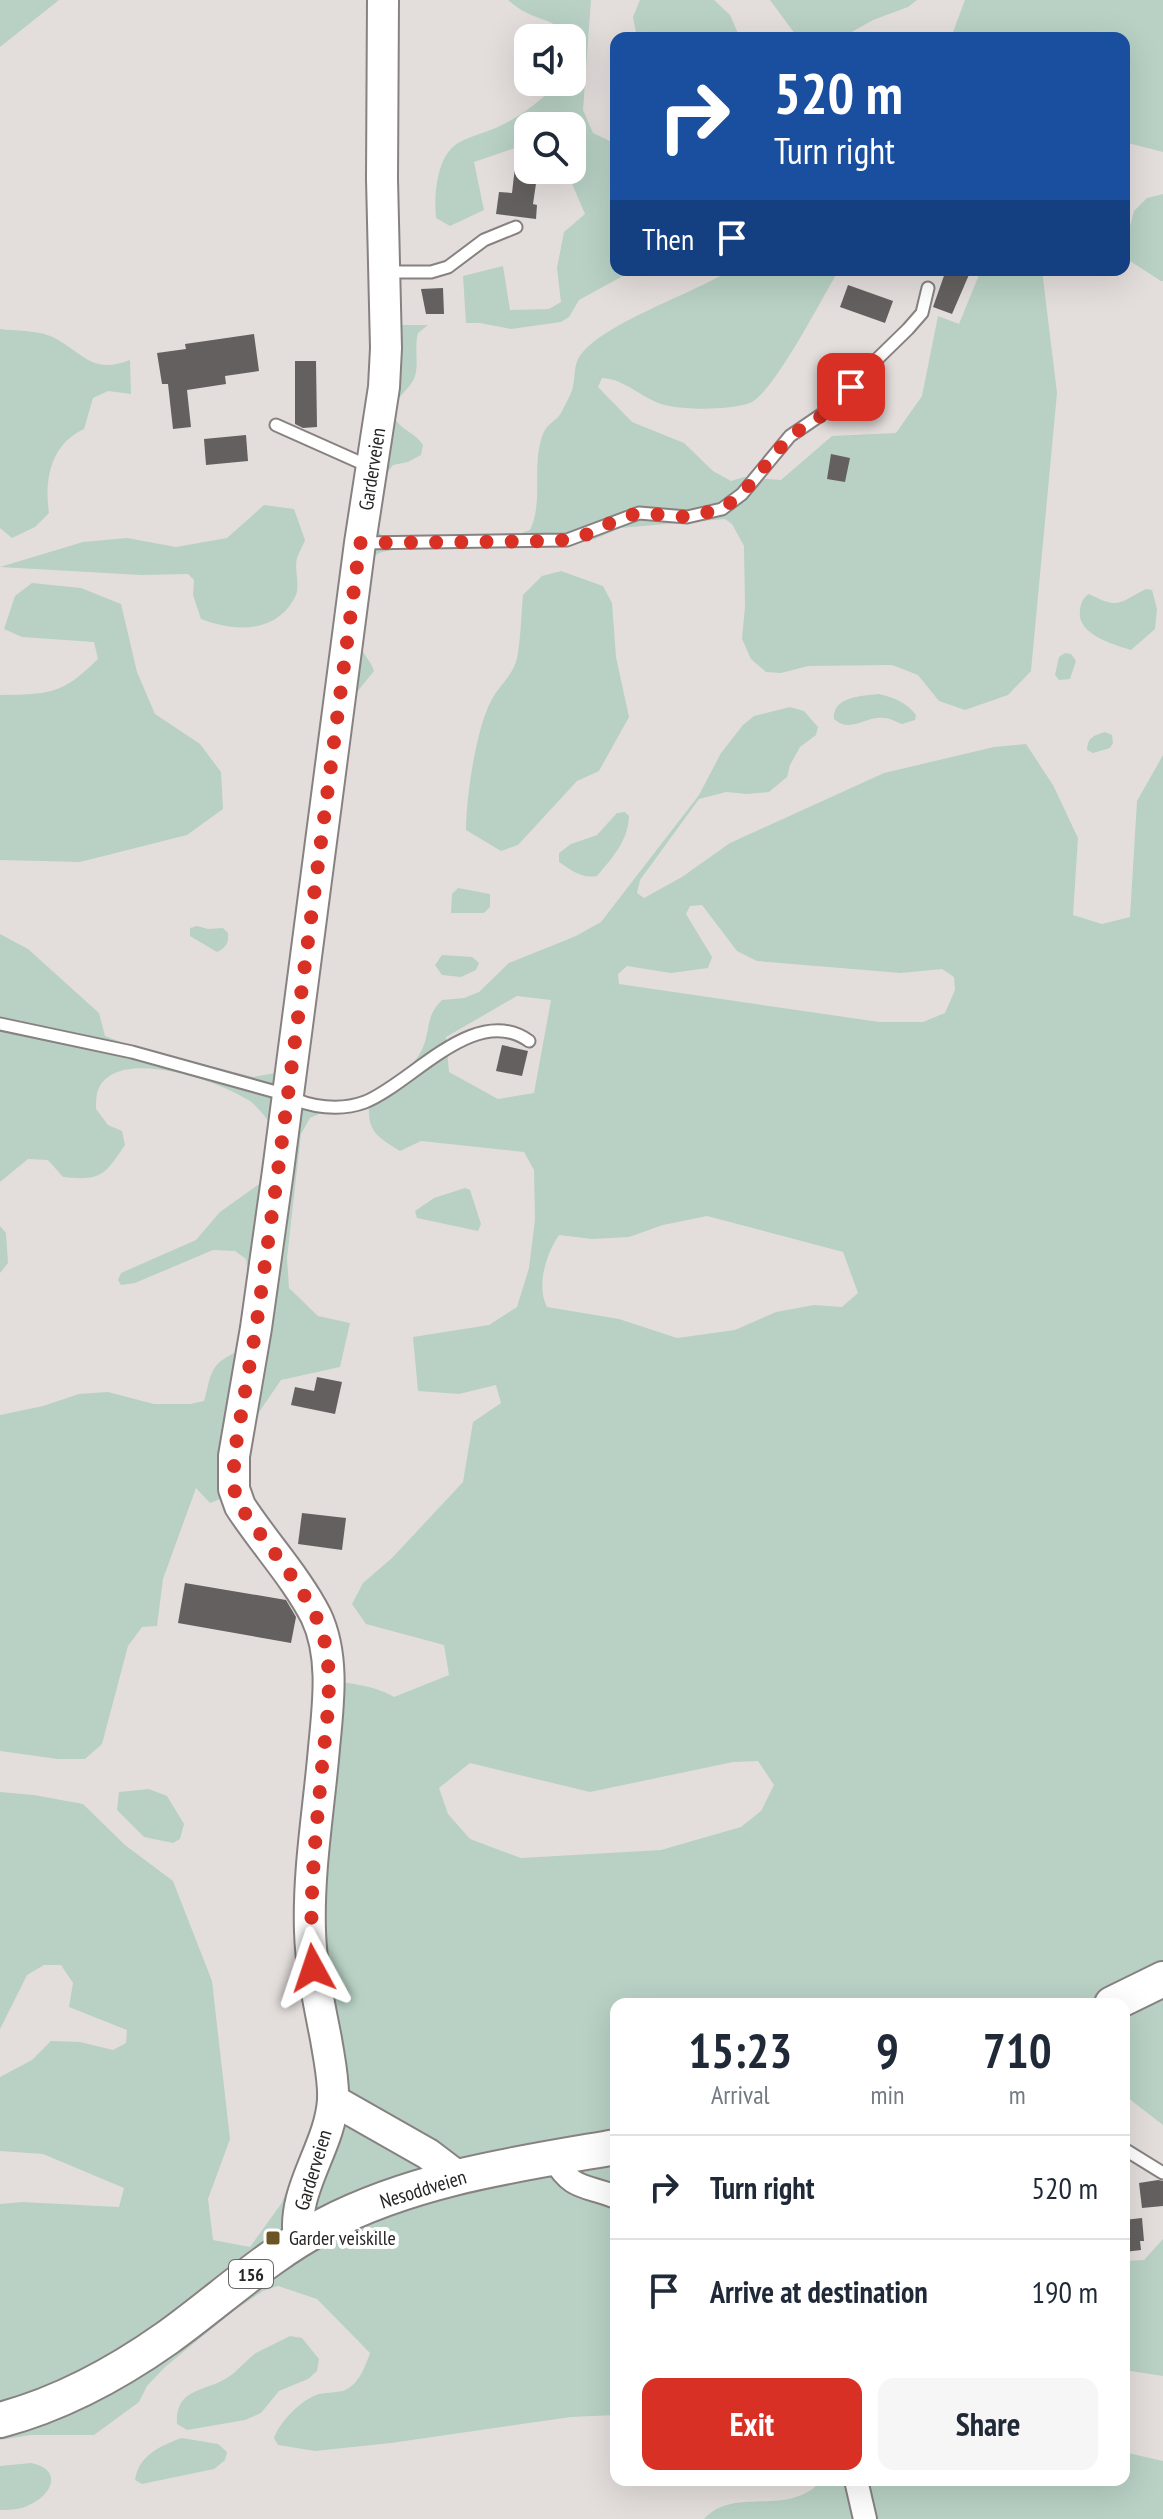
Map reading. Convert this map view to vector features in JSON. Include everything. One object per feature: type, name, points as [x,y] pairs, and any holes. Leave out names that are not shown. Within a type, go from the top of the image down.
[{"type":"main road","points":[[1124,1998],[1163,1979]]},
{"type":"main road","name":"Nesoddveien","points":[[0,2420],[58,2401],[122,2368],[299,2240],[369,2205],[457,2176],[610,2148]]},
{"type":"street","name":"Garderveien","points":[[299,2240],[297,2227],[302,2198],[333,2100],[310,1930],[328,1708],[324,1639],[316,1616],[304,1597],[240,1506],[233,1474],[258,1313],[386,348],[383,0]]},
{"type":"street","name":"Garderveien","points":[[333,2100],[428,2154],[457,2176]]},
{"type":"street","points":[[553,2158],[570,2181],[610,2195]]},
{"type":"street","points":[[857,2486],[865,2519]]},
{"type":"lane","points":[[384,272],[431,272],[448,267],[484,240],[516,227]]},
{"type":"lane","points":[[360,543],[557,541],[581,537],[639,513],[687,517],[722,509],[742,494],[790,436],[834,406],[908,329],[922,313],[928,288]]},
{"type":"lane","points":[[276,425],[347,454],[372,468]]},
{"type":"lane","points":[[0,1024],[132,1052],[287,1095],[309,1105],[345,1107],[365,1102],[386,1090],[461,1040],[503,1031],[519,1034],[529,1041]]},
{"type":"lane","points":[[1130,2153],[1163,2173]]},
{"type":"green space","points":[[0,0],[59,0],[0,47]]},
{"type":"green space","points":[[508,0],[591,0],[586,69],[586,24],[553,24],[525,12]]},
{"type":"green space","points":[[640,0],[714,0],[730,15],[737,32],[636,32],[633,17]]},
{"type":"green space","points":[[770,0],[917,0],[852,32],[794,32]]},
{"type":"green space","points":[[965,0],[1163,0],[1163,152],[1130,144],[1130,32],[953,32]]},
{"type":"green space","points":[[545,96],[584,96],[584,112],[523,112]]},
{"type":"green space","points":[[586,117],[593,133],[610,141],[610,276],[623,276],[579,300],[569,317],[561,322],[511,329],[466,323],[463,276],[503,266],[510,310],[549,309],[561,302],[557,268],[564,232],[585,214],[572,184],[586,184]]},
{"type":"green space","points":[[514,118],[514,148],[474,162],[484,210],[450,226],[436,218],[436,190],[448,153],[464,140]]},
{"type":"green space","points":[[1163,194],[1163,281],[1130,261],[1130,226],[1134,211],[1147,198]]},
{"type":"green space","points":[[719,276],[835,276],[771,383],[750,403],[710,409],[669,406],[611,379],[602,378],[598,387],[632,422],[684,443],[713,471],[731,481],[744,477],[781,480],[832,436],[896,433],[922,396],[938,316],[959,324],[979,276],[1043,276],[1057,393],[1031,671],[1008,695],[965,710],[939,701],[918,675],[892,665],[808,666],[781,673],[766,672],[751,659],[742,639],[744,546],[732,524],[725,519],[620,528],[571,545],[401,549],[376,555],[366,583],[359,636],[361,647],[374,671],[353,697],[300,1095],[319,1100],[323,1112],[310,1118],[301,1134],[287,1258],[289,1288],[318,1316],[350,1323],[340,1367],[281,1380],[257,1415],[245,1489],[210,1503],[196,1488],[163,1579],[157,1626],[142,1627],[128,1646],[102,1744],[85,1759],[58,1759],[0,1751],[0,1415],[79,1394],[108,1392],[154,1404],[204,1401],[216,1366],[236,1352],[240,1341],[248,1295],[246,1259],[235,1251],[213,1250],[135,1283],[121,1285],[118,1280],[121,1273],[196,1240],[220,1212],[262,1182],[271,1124],[250,1101],[217,1085],[170,1071],[147,1068],[125,1070],[109,1076],[97,1094],[96,1109],[108,1125],[122,1131],[125,1145],[106,1170],[94,1177],[63,1177],[48,1160],[28,1159],[0,1182],[0,934],[28,949],[99,1013],[105,1036],[253,1077],[281,1072],[373,358],[396,325],[428,325],[418,333],[415,376],[393,411],[399,424],[423,445],[421,455],[393,465],[383,478],[374,526],[382,536],[516,535],[530,530],[534,519],[538,458],[544,431],[559,416],[570,395],[578,359],[589,346],[625,322]]},
{"type":"green space","points":[[0,329],[50,336],[96,363],[105,365],[130,360],[131,394],[108,391],[93,398],[84,429],[64,444],[52,464],[48,488],[49,513],[35,527],[12,538],[0,528]]},
{"type":"green space","points":[[264,505],[294,509],[305,540],[296,562],[296,595],[288,608],[267,623],[241,627],[201,619],[193,595],[194,580],[188,574],[141,575],[0,567],[83,542],[127,538],[176,547],[227,538]]},
{"type":"green space","points":[[561,571],[603,586],[612,603],[616,657],[629,717],[599,771],[577,781],[518,845],[501,851],[466,830],[476,746],[491,701],[517,658],[523,595],[542,576]]},
{"type":"green space","points":[[32,583],[81,588],[121,604],[137,672],[155,714],[200,744],[221,772],[223,809],[187,835],[80,862],[0,860],[0,695],[54,690],[74,680],[98,659],[94,642],[22,637],[4,629],[15,596]]},
{"type":"green space","points":[[1146,589],[1152,590],[1157,609],[1155,629],[1131,650],[1097,637],[1084,626],[1080,607],[1089,594],[1106,602],[1118,603]]},
{"type":"green space","points":[[1065,653],[1071,654],[1076,661],[1070,679],[1059,680],[1055,675],[1059,657]]},
{"type":"green space","points":[[879,694],[904,704],[916,715],[915,720],[902,724],[877,718],[846,725],[834,719],[835,711],[843,702]]},
{"type":"green space","points":[[790,707],[804,711],[818,727],[816,735],[800,747],[787,777],[769,792],[726,792],[699,799],[640,880],[637,893],[644,898],[682,877],[730,843],[884,773],[994,747],[1026,744],[1053,785],[1078,838],[1073,915],[1102,924],[1130,917],[1137,801],[1163,755],[1163,2125],[1130,2100],[1130,1998],[610,1998],[610,2415],[571,2417],[315,2451],[278,2445],[274,2438],[292,2412],[312,2397],[342,2391],[354,2384],[370,2353],[317,2299],[278,2286],[263,2291],[232,2312],[165,2367],[147,2386],[139,2402],[94,2435],[31,2435],[0,2440],[0,2204],[22,2202],[119,2207],[124,2188],[43,2154],[0,2151],[0,2077],[32,2060],[51,2041],[80,2042],[113,2050],[126,2043],[127,2030],[69,2007],[73,1983],[61,1965],[44,1965],[27,1975],[0,2029],[0,1792],[83,1804],[125,1845],[173,1881],[212,1981],[230,2139],[208,2199],[213,2240],[250,2247],[281,2204],[300,2161],[317,2108],[318,2061],[310,2040],[299,1972],[295,1896],[319,1676],[376,1689],[394,1697],[449,1675],[444,1645],[366,1624],[352,1604],[363,1583],[392,1558],[463,1482],[473,1422],[501,1403],[496,1385],[459,1394],[418,1391],[413,1337],[489,1325],[517,1307],[529,1268],[535,1219],[534,1170],[524,1152],[421,1141],[400,1151],[373,1129],[369,1116],[370,1095],[414,1062],[423,1047],[433,1012],[442,1000],[464,998],[479,992],[509,963],[576,936],[601,922],[699,795],[721,753],[754,716]],"holes":[[[702,905],[737,951],[757,961],[901,973],[942,969],[954,977],[955,990],[945,1013],[923,1022],[879,1022],[619,984],[618,974],[627,966],[671,973],[708,968],[712,957],[686,914],[690,906]],[[517,996],[551,1000],[534,1093],[498,1099],[449,1072],[446,1037]],[[707,1216],[843,1252],[858,1293],[842,1307],[814,1305],[776,1312],[735,1330],[677,1338],[619,1319],[547,1307],[542,1290],[544,1270],[559,1235],[592,1239],[629,1237],[663,1225]],[[758,1761],[774,1785],[761,1811],[741,1827],[661,1850],[521,1858],[470,1839],[448,1814],[439,1788],[470,1763],[590,1792],[733,1762]]]},
{"type":"green space","points":[[1105,732],[1112,735],[1110,748],[1093,753],[1087,750],[1092,738]]},
{"type":"green space","points":[[625,812],[629,816],[623,841],[597,876],[582,875],[559,862],[559,853],[571,844],[597,835],[617,813]]},
{"type":"green space","points":[[458,888],[490,894],[490,907],[484,913],[451,913],[452,894]]},
{"type":"green space","points":[[190,928],[223,928],[228,933],[228,940],[223,949],[217,952],[190,936]]},
{"type":"green space","points":[[442,955],[472,957],[479,963],[476,970],[461,977],[442,975],[435,965]]},
{"type":"green space","points":[[465,1188],[470,1190],[481,1224],[478,1231],[417,1218],[415,1211],[434,1198]]},
{"type":"green space","points":[[0,1226],[6,1233],[8,1263],[0,1273]]},
{"type":"green space","points":[[149,1789],[167,1796],[184,1824],[180,1839],[173,1843],[144,1837],[117,1810],[119,1792]]},
{"type":"green space","points":[[1163,2239],[1163,2376],[1130,2371],[1130,2261],[1144,2260]]},
{"type":"green space","points":[[290,2336],[302,2338],[319,2359],[317,2371],[308,2379],[279,2391],[261,2413],[245,2420],[187,2430],[177,2424],[178,2412],[186,2397],[227,2378],[256,2353]]},
{"type":"green space","points":[[182,2438],[218,2444],[227,2452],[225,2460],[214,2469],[142,2484],[135,2480],[146,2458],[166,2444]]},
{"type":"green space","points":[[1130,2453],[1163,2461],[1163,2519],[704,2519],[717,2509],[731,2504],[778,2501],[814,2486],[1130,2486]]},
{"type":"green space","points":[[31,2463],[48,2471],[51,2484],[48,2490],[24,2507],[0,2510],[0,2466]]},
{"type":"building","points":[[514,176],[514,184],[536,184],[533,204],[537,205],[536,219],[496,214],[499,192],[512,193]]},
{"type":"building","points":[[944,276],[968,276],[952,314],[933,307]]},
{"type":"building","points":[[848,285],[893,301],[885,323],[840,307]]},
{"type":"building","points":[[443,288],[444,314],[426,314],[421,289]]},
{"type":"building","points":[[254,334],[259,371],[225,376],[226,384],[187,390],[191,427],[173,429],[168,384],[162,384],[157,353],[186,349],[185,344]]},
{"type":"building","points":[[295,361],[316,361],[317,427],[303,428],[295,424]]},
{"type":"building","points":[[246,435],[248,461],[206,465],[204,439]]},
{"type":"building","points":[[831,454],[850,458],[845,482],[827,479]]},
{"type":"building","points":[[502,1045],[528,1051],[522,1076],[496,1071]]},
{"type":"building","points":[[317,1377],[342,1382],[335,1414],[291,1405],[295,1387],[314,1391]]},
{"type":"building","points":[[302,1513],[346,1518],[342,1550],[298,1544]]},
{"type":"building","points":[[185,1583],[286,1600],[296,1617],[291,1643],[178,1623]]},
{"type":"building","points":[[1163,2181],[1163,2206],[1142,2208],[1139,2183]]},
{"type":"building","points":[[1142,2218],[1144,2241],[1140,2241],[1141,2250],[1130,2251],[1130,2219]]},
{"type":"place","name":"Garder veiskille","points":[[273,2238]]},
{"type":"route","points":[[313,1968],[311,1894],[328,1708],[324,1639],[316,1616],[240,1506],[233,1474],[278,1171],[360,543],[557,541],[581,537],[639,513],[687,517],[712,513],[742,494],[790,436],[829,411],[851,387]]}]
